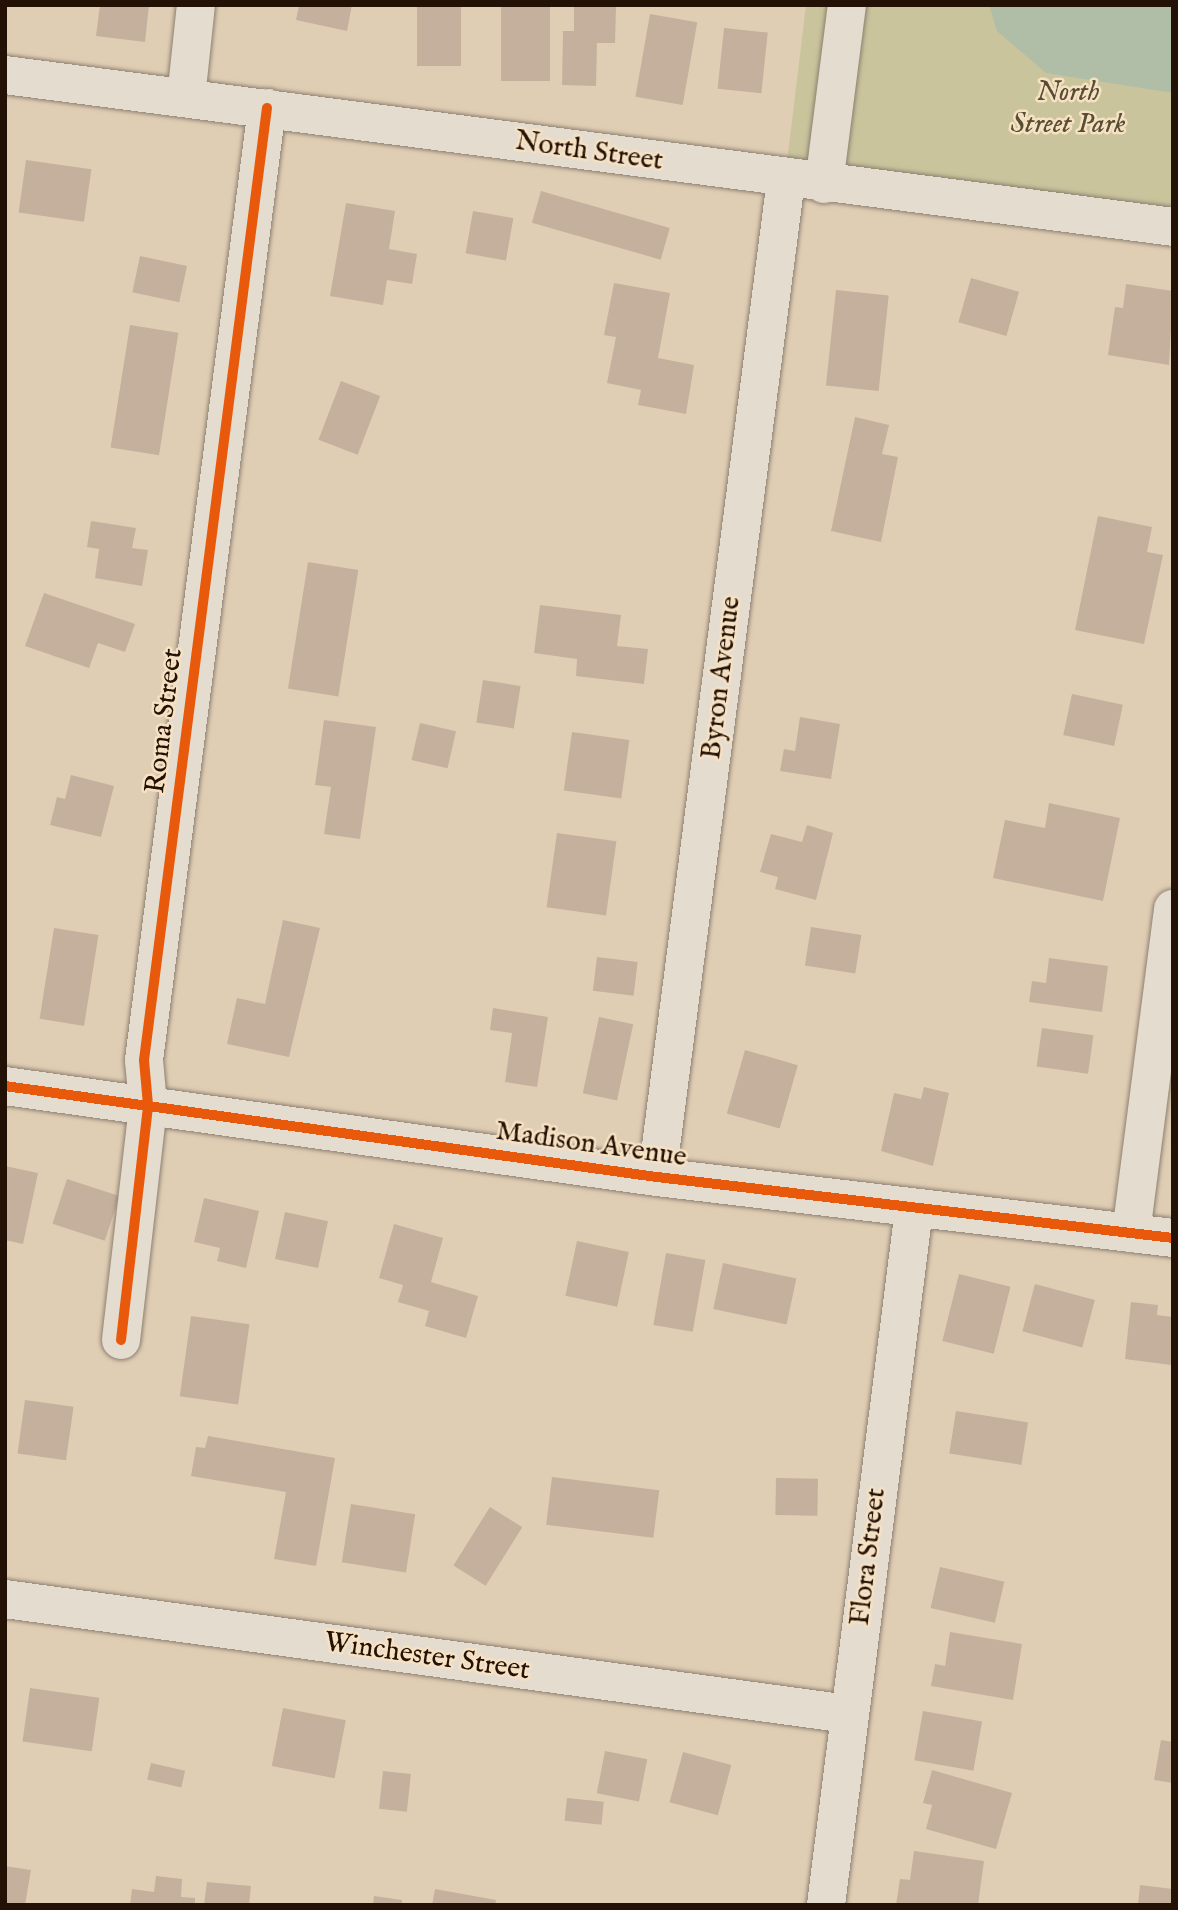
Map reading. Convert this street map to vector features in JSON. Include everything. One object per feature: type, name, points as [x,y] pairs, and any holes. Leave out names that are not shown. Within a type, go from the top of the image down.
[{"type":"street","points":[[186,98],[196,5]]},
{"type":"street","points":[[824,184],[847,5]]},
{"type":"street","name":"North Street","points":[[5,75],[824,184],[1173,227]]},
{"type":"street","name":"Roma Street","points":[[121,1340],[148,1105],[144,1060],[267,108]]},
{"type":"street","name":"Byron Avenue","points":[[657,1177],[786,179]]},
{"type":"street","points":[[1131,1233],[1173,909]]},
{"type":"street","name":"Madison Avenue","points":[[5,1086],[657,1177],[1173,1238]]},
{"type":"street","name":"Flora Street","points":[[826,1905],[848,1714],[914,1209]]},
{"type":"street","name":"Winchester Street","points":[[5,1599],[848,1714]]},
{"type":"green space","name":"North Street Park","points":[[806,5],[1173,5],[1173,227],[787,162]]},
{"type":"shaded area","points":[[989,5],[1173,5],[1173,93],[1046,73],[997,31]]},
{"type":"building","points":[[100,5],[149,5],[145,42],[96,36]]},
{"type":"building","points":[[299,5],[352,5],[347,31],[296,20]]},
{"type":"building","points":[[417,5],[461,5],[461,66],[417,66]]},
{"type":"building","points":[[501,5],[550,5],[550,81],[501,81]]},
{"type":"building","points":[[574,7],[616,7],[615,43],[597,43],[596,86],[562,85],[563,31],[574,31]]},
{"type":"building","points":[[650,14],[697,22],[683,105],[635,97]]},
{"type":"building","points":[[724,28],[768,33],[761,93],[718,89]]},
{"type":"building","points":[[26,160],[91,169],[84,222],[19,212]]},
{"type":"building","points":[[541,191],[670,228],[661,260],[532,223]]},
{"type":"building","points":[[346,203],[395,211],[389,249],[417,254],[412,284],[387,280],[383,305],[330,296]]},
{"type":"building","points":[[473,211],[513,218],[506,260],[466,253]]},
{"type":"building","points":[[140,256],[187,266],[179,302],[132,292]]},
{"type":"building","points":[[971,278],[1019,292],[1006,336],[958,322]]},
{"type":"building","points":[[614,283],[670,293],[658,358],[694,365],[686,414],[638,405],[641,390],[607,383],[616,337],[604,335]]},
{"type":"building","points":[[1126,284],[1173,291],[1169,365],[1108,355],[1115,307],[1123,308]]},
{"type":"building","points":[[836,290],[889,296],[879,391],[826,385]]},
{"type":"building","points":[[130,325],[178,333],[159,455],[111,447]]},
{"type":"building","points":[[341,381],[380,396],[358,455],[318,440]]},
{"type":"building","points":[[855,417],[889,425],[882,454],[898,457],[881,542],[831,531]]},
{"type":"building","points":[[1098,516],[1152,527],[1147,552],[1163,555],[1144,644],[1075,630]]},
{"type":"building","points":[[91,521],[136,528],[132,548],[148,550],[142,586],[95,578],[99,549],[87,547]]},
{"type":"building","points":[[308,562],[358,570],[338,696],[288,688]]},
{"type":"building","points":[[44,593],[135,624],[125,652],[98,643],[89,668],[25,646]]},
{"type":"building","points":[[540,605],[621,615],[617,646],[648,649],[644,684],[576,676],[577,659],[534,653]]},
{"type":"building","points":[[483,680],[521,686],[514,728],[476,722]]},
{"type":"building","points":[[1072,694],[1123,705],[1114,746],[1063,735]]},
{"type":"building","points":[[800,717],[840,724],[831,779],[780,771],[784,749],[795,751]]},
{"type":"building","points":[[324,720],[376,727],[360,839],[324,834],[331,787],[315,785]]},
{"type":"building","points":[[420,723],[456,731],[448,768],[411,760]]},
{"type":"building","points":[[572,732],[629,740],[621,798],[564,790]]},
{"type":"building","points":[[71,775],[114,786],[101,837],[50,825],[57,797],[65,799]]},
{"type":"building","points":[[1049,803],[1120,818],[1103,901],[993,878],[1005,820],[1045,828]]},
{"type":"building","points":[[807,825],[833,833],[816,900],[775,889],[778,877],[760,872],[771,834],[802,842]]},
{"type":"building","points":[[557,833],[616,841],[606,916],[547,907]]},
{"type":"building","points":[[283,920],[320,928],[289,1057],[227,1044],[237,998],[265,1004]]},
{"type":"building","points":[[811,927],[861,935],[855,973],[805,966]]},
{"type":"building","points":[[54,928],[98,935],[84,1026],[40,1019]]},
{"type":"building","points":[[597,957],[638,962],[634,996],[593,991]]},
{"type":"building","points":[[1049,958],[1108,966],[1102,1012],[1029,1002],[1032,981],[1046,983]]},
{"type":"building","points":[[493,1008],[548,1017],[537,1087],[505,1082],[512,1033],[490,1030]]},
{"type":"building","points":[[599,1017],[633,1024],[617,1101],[583,1093]]},
{"type":"building","points":[[1042,1028],[1093,1035],[1088,1074],[1037,1067]]},
{"type":"building","points":[[745,1050],[798,1065],[780,1129],[727,1113]]},
{"type":"building","points":[[924,1087],[949,1093],[933,1166],[881,1151],[894,1093],[921,1099]]},
{"type":"building","points":[[5,1166],[38,1173],[23,1244],[5,1240]]},
{"type":"building","points":[[67,1179],[119,1196],[105,1241],[52,1224]]},
{"type":"building","points":[[204,1198],[259,1211],[246,1268],[217,1261],[220,1248],[194,1242]]},
{"type":"building","points":[[285,1212],[328,1221],[318,1268],[275,1259]]},
{"type":"building","points":[[394,1224],[443,1238],[431,1282],[478,1296],[466,1338],[425,1326],[429,1311],[398,1302],[403,1285],[379,1278]]},
{"type":"building","points":[[577,1241],[629,1252],[617,1307],[565,1296]]},
{"type":"building","points":[[666,1253],[705,1260],[693,1332],[653,1325]]},
{"type":"building","points":[[723,1263],[796,1279],[787,1325],[713,1309]]},
{"type":"building","points":[[959,1274],[1010,1287],[994,1354],[942,1341]]},
{"type":"building","points":[[1035,1284],[1095,1300],[1082,1347],[1022,1331]]},
{"type":"building","points":[[1131,1302],[1158,1305],[1157,1315],[1173,1317],[1171,1365],[1125,1359]]},
{"type":"building","points":[[191,1316],[249,1324],[238,1404],[180,1396]]},
{"type":"building","points":[[25,1400],[74,1407],[66,1460],[17,1453]]},
{"type":"building","points":[[956,1411],[1028,1422],[1021,1465],[949,1453]]},
{"type":"building","points":[[208,1436],[335,1458],[316,1566],[274,1559],[286,1492],[191,1476],[196,1447],[205,1448]]},
{"type":"building","points":[[552,1477],[659,1490],[653,1538],[546,1525]]},
{"type":"building","points":[[776,1478],[818,1479],[817,1516],[775,1515]]},
{"type":"building","points":[[351,1504],[415,1514],[406,1572],[342,1562]]},
{"type":"building","points":[[490,1507],[522,1527],[486,1586],[453,1566]]},
{"type":"building","points":[[940,1567],[1004,1582],[995,1623],[931,1608]]},
{"type":"building","points":[[950,1632],[1022,1644],[1013,1700],[931,1686],[935,1664],[945,1666]]},
{"type":"building","points":[[30,1688],[99,1698],[92,1751],[22,1741]]},
{"type":"building","points":[[283,1708],[346,1720],[335,1778],[272,1766]]},
{"type":"building","points":[[923,1711],[982,1721],[973,1771],[914,1760]]},
{"type":"building","points":[[1161,1740],[1173,1742],[1173,1783],[1154,1780]]},
{"type":"building","points":[[605,1751],[647,1759],[639,1801],[597,1793]]},
{"type":"building","points":[[683,1752],[731,1765],[718,1815],[670,1802]]},
{"type":"building","points":[[151,1763],[185,1771],[181,1787],[147,1780]]},
{"type":"building","points":[[932,1770],[1012,1793],[996,1849],[926,1829],[932,1805],[923,1803]]},
{"type":"building","points":[[383,1771],[411,1774],[407,1812],[379,1809]]},
{"type":"building","points":[[567,1798],[604,1802],[601,1825],[565,1821]]},
{"type":"building","points":[[914,1851],[984,1861],[978,1905],[896,1905],[900,1879],[910,1880]]},
{"type":"building","points":[[5,1866],[31,1870],[25,1905],[5,1905]]},
{"type":"building","points":[[156,1876],[182,1879],[181,1897],[195,1898],[195,1905],[130,1905],[132,1889],[154,1892]]},
{"type":"building","points":[[207,1882],[251,1886],[249,1905],[204,1905]]},
{"type":"building","points":[[1140,1885],[1173,1889],[1173,1905],[1138,1905]]},
{"type":"building","points":[[435,1889],[496,1900],[495,1905],[432,1905]]},
{"type":"building","points":[[374,1896],[402,1900],[402,1905],[373,1905]]},
{"type":"cycle path","points":[[121,1340],[148,1105],[144,1060],[267,108]]},
{"type":"cycle path","points":[[5,1086],[657,1177],[1173,1238]]}]
